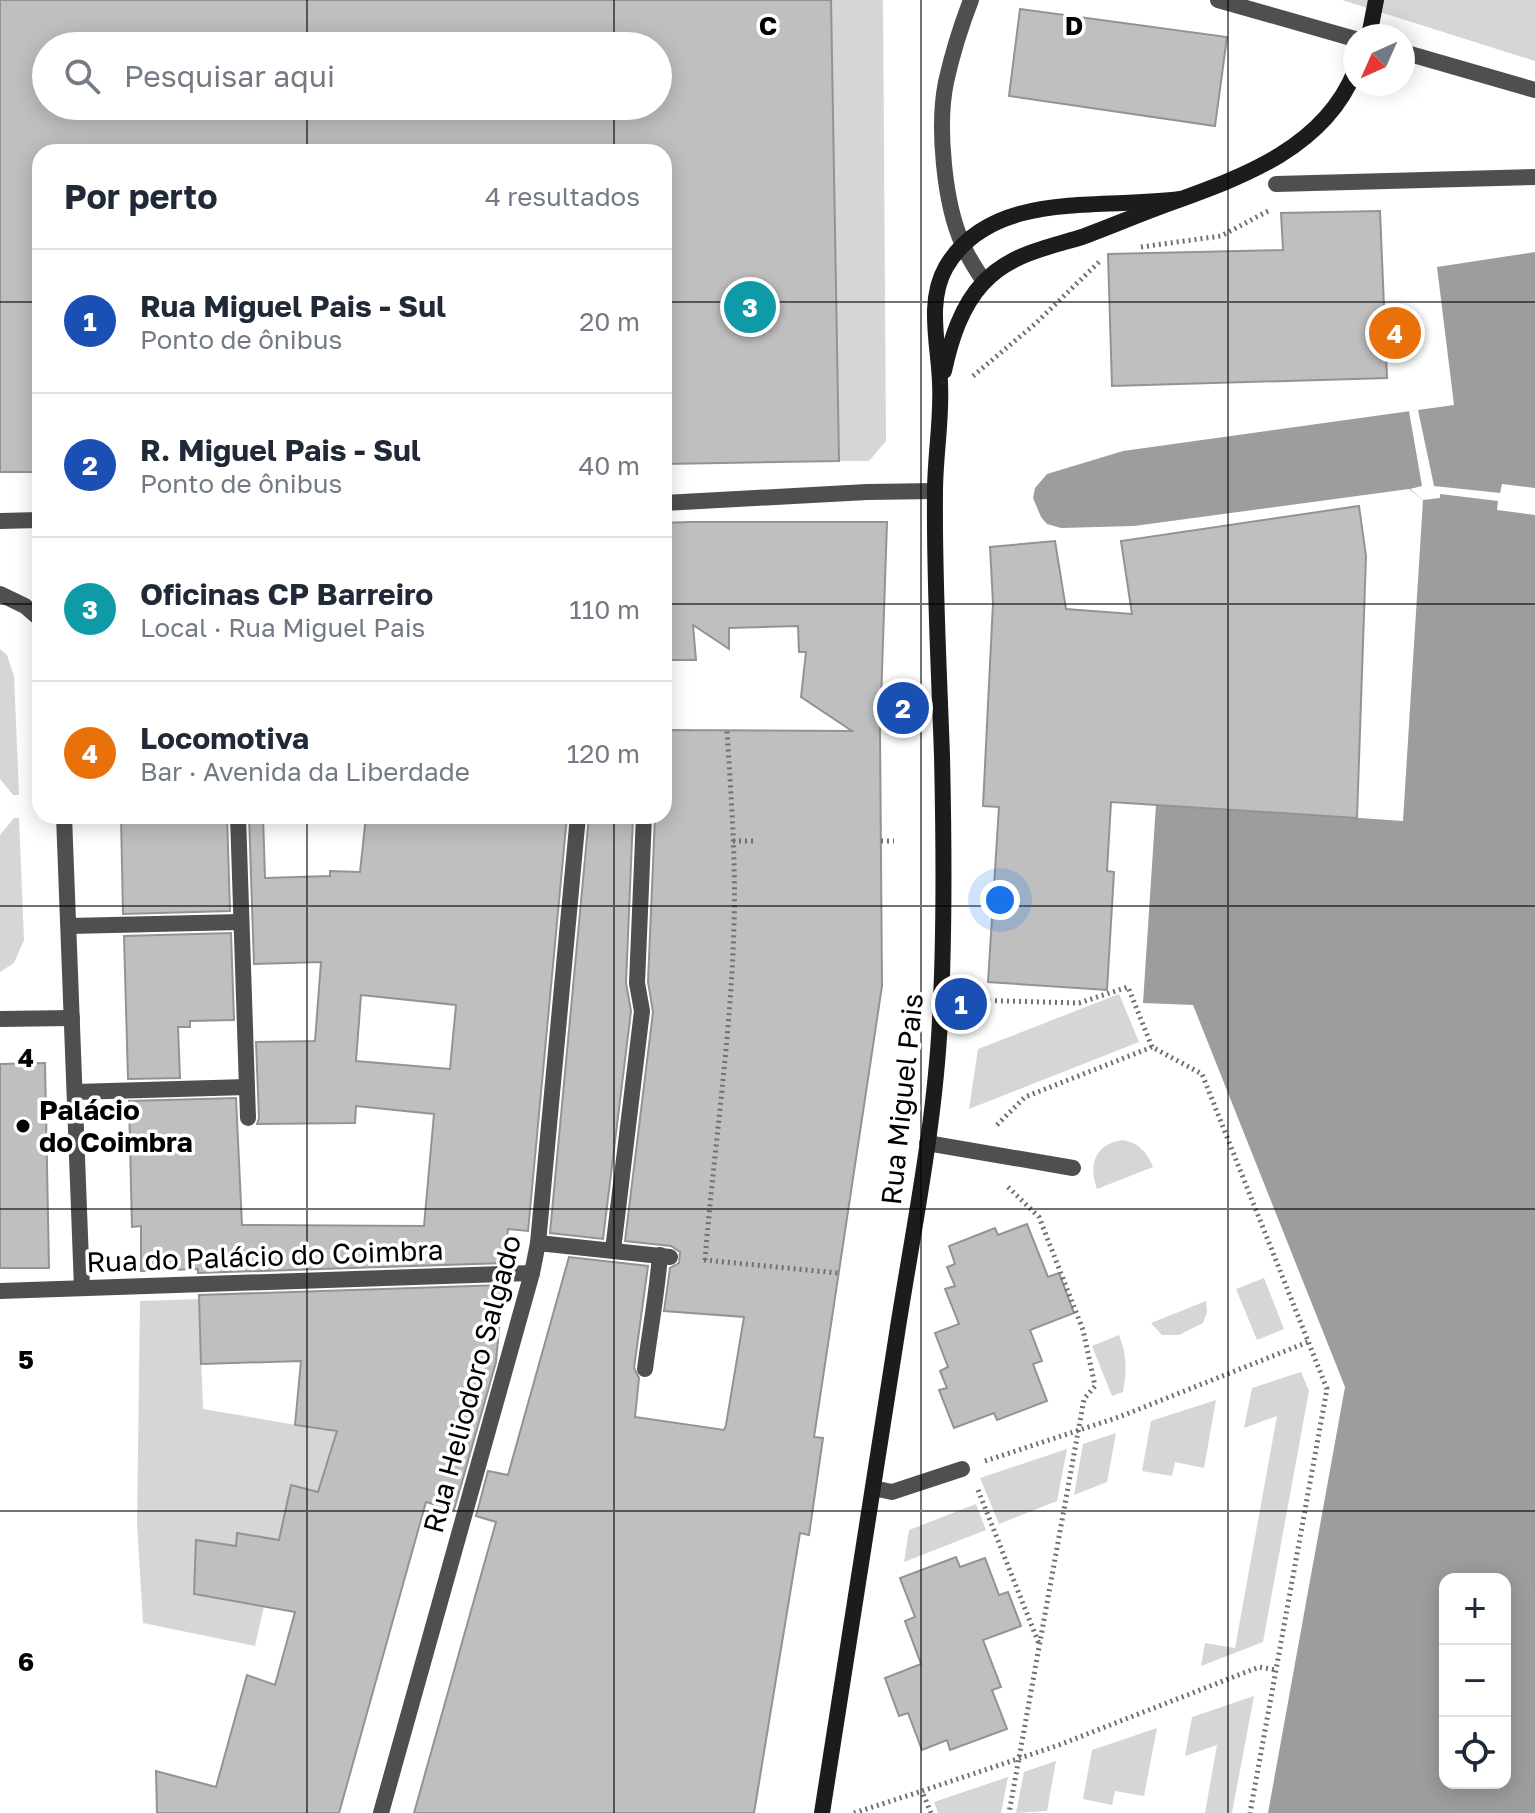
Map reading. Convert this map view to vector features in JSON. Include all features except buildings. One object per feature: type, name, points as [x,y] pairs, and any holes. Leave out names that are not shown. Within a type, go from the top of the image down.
[{"type":"street","points":[[971,0],[946,82],[942,116],[947,190],[963,246],[984,282]]},
{"type":"street","points":[[1218,0],[1343,36]]},
{"type":"street","points":[[1371,24],[1376,0]]},
{"type":"street","points":[[1415,55],[1535,90]]},
{"type":"street","points":[[1180,199],[1240,177],[1305,140],[1343,95]]},
{"type":"street","points":[[1276,184],[1535,177]]},
{"type":"street","name":"Rua Miguel Pais","points":[[822,1813],[927,1143],[940,1023],[944,854],[935,491],[940,383],[935,322],[938,286],[945,268],[963,246],[996,223],[1036,208],[1180,199]]},
{"type":"street","name":"Rua Miguel Pais","points":[[940,383],[960,319],[968,301],[984,282],[1018,257],[1104,229],[1180,199]]},
{"type":"street","points":[[672,503],[935,491]]},
{"type":"street","points":[[0,521],[32,520]]},
{"type":"street","points":[[0,594],[32,612]]},
{"type":"street","points":[[64,824],[82,1288]]},
{"type":"street","points":[[238,824],[248,1118]]},
{"type":"street","name":"Rua Heliodoro Salgado","points":[[381,1813],[538,1243],[577,824]]},
{"type":"street","points":[[613,1250],[642,1011],[637,983],[644,824]]},
{"type":"street","points":[[69,926],[241,922]]},
{"type":"street","points":[[0,1019],[72,1018]]},
{"type":"street","points":[[75,1092],[247,1087]]},
{"type":"street","points":[[927,1143],[1073,1168]]},
{"type":"street","points":[[538,1243],[665,1256],[645,1369]]},
{"type":"street","name":"Rua do Palácio do Coimbra","points":[[0,1291],[532,1273]]},
{"type":"street","points":[[873,1488],[892,1492],[970,1471]]},
{"type":"path","points":[[1139,248],[1221,236],[1273,209]]},
{"type":"path","points":[[966,382],[1035,324],[1108,254]]},
{"type":"path","points":[[705,1260],[728,1028],[734,924],[727,730]]},
{"type":"path","points":[[733,841],[756,841]]},
{"type":"path","points":[[881,841],[894,841]]},
{"type":"path","points":[[971,1000],[1079,1003],[1128,987],[1152,1047],[1202,1074],[1327,1389],[1250,1813]]},
{"type":"path","points":[[997,1125],[1025,1097],[1152,1047]]},
{"type":"path","points":[[1000,1179],[1039,1217],[1083,1330],[1095,1386],[1084,1399],[1009,1813]]},
{"type":"path","points":[[665,1256],[838,1273]]},
{"type":"path","points":[[1039,1645],[970,1471],[1308,1342]]},
{"type":"path","points":[[854,1813],[1019,1759],[1259,1667],[1276,1670]]},
{"type":"path","points":[[922,1791],[931,1813]]},
{"type":"shaded area","points":[[831,0],[883,0],[886,441],[869,461],[839,461]]},
{"type":"shaded area","points":[[1342,0],[1535,0],[1535,61]]},
{"type":"shaded area","points":[[1535,252],[1535,1813],[1268,1813],[1345,1387],[1193,1005],[1143,1003],[1156,804],[1403,821],[1423,500],[1409,489],[1134,526],[1061,528],[1047,524],[1033,498],[1035,488],[1047,474],[1123,451],[1454,405],[1437,267]]},
{"type":"shaded area","points":[[0,649],[7,655],[14,676],[19,795],[13,795],[0,779]]},
{"type":"shaded area","points":[[14,818],[19,818],[24,940],[14,963],[0,972],[0,835]]},
{"type":"shaded area","points":[[1119,994],[1139,1042],[969,1109],[978,1049]]},
{"type":"shaded area","points":[[1122,1140],[1141,1149],[1153,1167],[1097,1189],[1093,1172],[1096,1157],[1105,1146]]},
{"type":"shaded area","points":[[1264,1278],[1284,1329],[1257,1340],[1236,1289]]},
{"type":"shaded area","points":[[199,1299],[203,1409],[337,1432],[324,1473],[426,1502],[421,1520],[291,1485],[255,1646],[143,1623],[137,1524],[140,1301]]},
{"type":"shaded area","points":[[1206,1301],[1207,1312],[1203,1323],[1179,1335],[1162,1335],[1151,1323]]},
{"type":"shaded area","points":[[1119,1335],[1125,1356],[1125,1377],[1123,1392],[1112,1396],[1092,1346]]},
{"type":"shaded area","points":[[1301,1372],[1309,1391],[1263,1642],[1201,1666],[1205,1643],[1235,1648],[1277,1416],[1244,1428],[1252,1388]]},
{"type":"shaded area","points":[[1216,1400],[1204,1468],[1175,1462],[1172,1476],[1142,1471],[1151,1421]]},
{"type":"shaded area","points":[[1116,1433],[1107,1482],[1074,1495],[1083,1444]]},
{"type":"shaded area","points":[[1067,1449],[1057,1501],[999,1524],[980,1478]]},
{"type":"shaded area","points":[[976,1504],[986,1530],[904,1562],[909,1530]]},
{"type":"shaded area","points":[[1254,1696],[1232,1813],[1205,1813],[1217,1745],[1185,1756],[1192,1717]]},
{"type":"shaded area","points":[[1157,1728],[1144,1796],[1115,1791],[1112,1805],[1083,1799],[1092,1750]]},
{"type":"shaded area","points":[[1056,1761],[1047,1811],[1016,1813],[1024,1772]]},
{"type":"shaded area","points":[[1008,1777],[1001,1813],[938,1813],[934,1802]]},
{"type":"pier","points":[[1418,410],[1434,486],[1500,493],[1502,484],[1535,488],[1535,515],[1497,510],[1498,501],[1440,494],[1440,498],[1423,500],[1410,489],[1422,486],[1409,411]]},
{"type":"place","name":"Oficinas CP Barreiro","points":[[750,307]]},
{"type":"place","name":"Locomotiva","points":[[1395,333]]},
{"type":"place","name":"R. Miguel Pais - Sul","points":[[903,708]]},
{"type":"place","name":"Rua Miguel Pais - Sul","points":[[961,1004]]},
{"type":"place","name":"Palácio do Coimbra","points":[[23,1126]]}]
